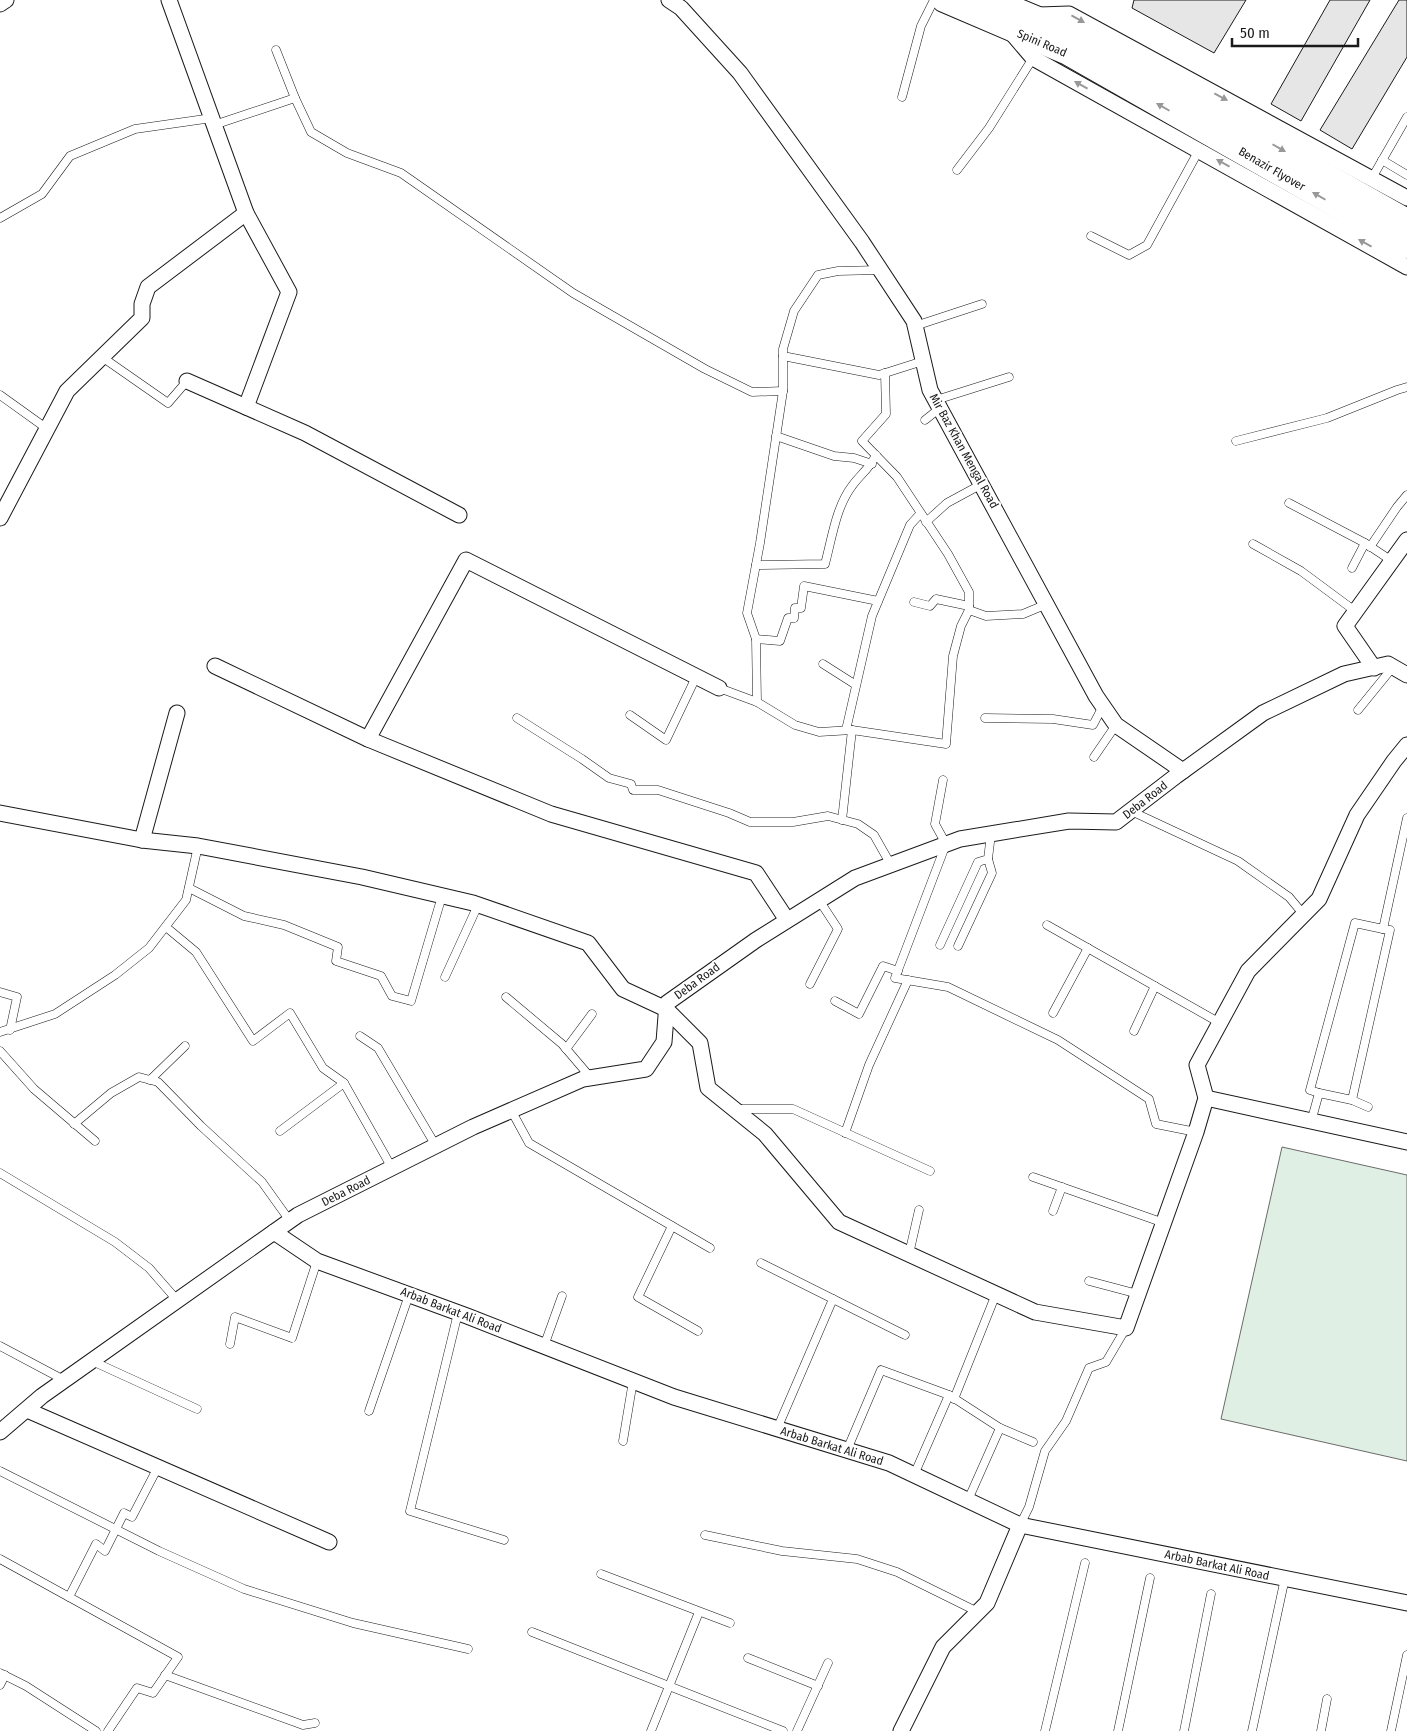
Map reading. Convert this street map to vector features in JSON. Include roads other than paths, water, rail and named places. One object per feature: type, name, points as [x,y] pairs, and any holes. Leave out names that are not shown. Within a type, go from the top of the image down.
[{"type":"main road","name":"Spini Road","points":[[944,0],[1009,29],[1141,82]]},
{"type":"main road","name":"Spini Road","points":[[981,0],[1030,16],[1079,36],[1141,82]]},
{"type":"main road","name":"Benazir Flyover","points":[[1141,82],[1407,221]]},
{"type":"main road","name":"Benazir Flyover","points":[[1141,82],[1407,246]]},
{"type":"street","points":[[0,4],[6,0]]},
{"type":"street","points":[[169,0],[246,213],[289,292],[246,407]]},
{"type":"street","name":"Mir Baz Khan Mengal Road","points":[[669,0],[681,8],[740,73],[862,242],[914,321],[930,390],[1103,706],[1116,725],[1183,771]]},
{"type":"street","points":[[1030,16],[1069,14],[1407,198]]},
{"type":"street","points":[[1009,29],[1033,58],[1407,267]]},
{"type":"street","points":[[0,518],[67,391],[142,318],[142,304],[148,287],[246,213]]},
{"type":"street","points":[[187,381],[305,433],[459,515]]},
{"type":"street","points":[[1374,668],[1345,626],[1407,540]]},
{"type":"street","points":[[368,739],[466,560],[718,688]]},
{"type":"street","name":"Deba Road","points":[[0,1432],[64,1380],[298,1215],[473,1127],[583,1079],[646,1069],[664,1042],[667,1003],[756,940],[855,878],[960,839],[1069,821],[1116,822],[1263,713],[1344,674],[1388,664],[1407,674]]},
{"type":"street","points":[[215,666],[368,739],[551,814],[756,873],[787,920]]},
{"type":"street","points":[[142,840],[177,713]]},
{"type":"street","points":[[0,813],[142,840],[198,846],[362,877],[478,905],[588,943],[623,989],[666,1009],[700,1043],[708,1088],[765,1134],[839,1222],[1035,1312],[1126,1328],[1196,1132],[1206,1098],[1197,1065],[1248,971],[1319,899],[1357,815],[1407,745]]},
{"type":"street","points":[[1206,1098],[1407,1142]]},
{"type":"street","name":"Arbab Barkat Ali Road","points":[[274,1232],[317,1261],[458,1313],[674,1397],[889,1463],[1020,1525],[1285,1578],[1406,1599]]},
{"type":"street","points":[[27,1410],[329,1542]]},
{"type":"street","points":[[901,1731],[943,1647],[987,1602],[1020,1525]]},
{"type":"lane","points":[[902,96],[921,26],[934,0]]},
{"type":"lane","points":[[276,50],[311,132],[347,153],[401,173],[573,293],[705,369],[752,392],[783,391]]},
{"type":"lane","points":[[957,170],[989,128],[1033,58]]},
{"type":"lane","points":[[0,218],[42,194],[70,156],[135,129],[213,122],[295,98]]},
{"type":"lane","points":[[1372,178],[1406,119]]},
{"type":"lane","points":[[1091,236],[1129,255],[1146,245],[1199,150]]},
{"type":"lane","points":[[1382,160],[1407,175]]},
{"type":"lane","points":[[757,702],[756,639],[746,613],[756,565],[783,391],[783,349],[794,311],[818,275],[838,271],[880,270]]},
{"type":"lane","points":[[915,326],[982,304]]},
{"type":"lane","points":[[783,356],[879,375],[923,361]]},
{"type":"lane","points":[[102,357],[168,403],[187,381]]},
{"type":"lane","points":[[718,688],[757,702],[795,725],[819,732],[849,730],[946,744],[953,656],[961,626],[969,608],[969,592],[948,554],[920,514],[897,476],[862,441],[886,414],[885,373]]},
{"type":"lane","points":[[925,420],[938,404],[1009,377]]},
{"type":"lane","points":[[1236,441],[1327,418],[1407,387]]},
{"type":"lane","points":[[0,394],[46,428]]},
{"type":"lane","points":[[776,436],[834,456],[854,458],[872,464]]},
{"type":"lane","points":[[756,565],[825,564],[840,508],[852,486],[872,464],[876,455]]},
{"type":"lane","points":[[926,522],[947,503],[982,484]]},
{"type":"lane","points":[[1352,568],[1367,545],[1407,495]]},
{"type":"lane","points":[[1289,503],[1367,545],[1392,561]]},
{"type":"lane","points":[[842,820],[849,730],[856,685],[872,616],[910,525],[920,514]]},
{"type":"lane","points":[[1253,544],[1301,571],[1355,611]]},
{"type":"lane","points":[[756,639],[780,640],[788,618],[794,618],[794,608],[801,608],[804,586],[878,601]]},
{"type":"lane","points":[[914,602],[930,606],[936,599],[969,608],[986,616],[1022,614],[1046,604]]},
{"type":"lane","points":[[823,664],[856,685]]},
{"type":"lane","points":[[1358,710],[1393,667]]},
{"type":"lane","points":[[630,715],[666,740],[696,677]]},
{"type":"lane","points":[[985,718],[1053,719],[1093,725],[1103,706]]},
{"type":"lane","points":[[516,718],[609,778],[631,784],[633,790],[658,790],[729,813],[750,822],[793,822],[828,816],[858,824],[874,835],[891,865]]},
{"type":"lane","points":[[1094,756],[1116,725]]},
{"type":"lane","points":[[943,780],[935,824],[946,844],[895,978],[948,987],[1058,1040],[1149,1100],[1156,1124],[1196,1132]]},
{"type":"lane","points":[[1130,811],[1238,861],[1289,896],[1304,915]]},
{"type":"lane","points":[[1383,929],[1407,818]]},
{"type":"lane","points":[[958,946],[992,873],[988,859],[991,834]]},
{"type":"lane","points":[[0,1032],[55,1014],[149,948],[186,900],[198,846]]},
{"type":"lane","points":[[940,944],[978,862],[988,859]]},
{"type":"lane","points":[[188,888],[244,916],[284,925],[338,947],[336,961],[381,976],[392,996],[411,1001],[442,896]]},
{"type":"lane","points":[[810,984],[838,929],[819,900]]},
{"type":"lane","points":[[445,977],[478,905]]},
{"type":"lane","points":[[1352,1100],[1390,930],[1355,924],[1310,1090],[1352,1100],[1368,1107]]},
{"type":"lane","points":[[1047,925],[1220,1023]]},
{"type":"lane","points":[[166,926],[196,952],[253,1041],[290,1013],[323,1068],[344,1083],[392,1168]]},
{"type":"lane","points":[[1053,1013],[1088,948]]},
{"type":"lane","points":[[835,1002],[859,1014],[883,966],[898,971]]},
{"type":"lane","points":[[846,1133],[869,1065],[908,980]]},
{"type":"lane","points":[[1134,1031],[1155,986]]},
{"type":"lane","points":[[0,992],[16,997],[10,1030]]},
{"type":"lane","points":[[506,997],[566,1050],[591,1078]]},
{"type":"lane","points":[[566,1050],[592,1014]]},
{"type":"lane","points":[[360,1036],[378,1048],[436,1146]]},
{"type":"lane","points":[[150,1080],[185,1046]]},
{"type":"lane","points":[[0,1051],[34,1088],[95,1141]]},
{"type":"lane","points":[[74,1124],[110,1093],[139,1077],[158,1082],[201,1126],[262,1182],[290,1221]]},
{"type":"lane","points":[[280,1131],[344,1083]]},
{"type":"lane","points":[[1311,1122],[1319,1093]]},
{"type":"lane","points":[[734,1109],[793,1109],[930,1171]]},
{"type":"lane","points":[[511,1110],[529,1143],[710,1248]]},
{"type":"lane","points":[[0,1174],[115,1242],[149,1268],[177,1300]]},
{"type":"lane","points":[[1033,1176],[1164,1223]]},
{"type":"lane","points":[[1053,1210],[1062,1187]]},
{"type":"lane","points":[[909,1254],[919,1210]]},
{"type":"lane","points":[[672,1226],[638,1297],[698,1331]]},
{"type":"lane","points":[[230,1344],[235,1317],[292,1338],[317,1261]]},
{"type":"lane","points":[[760,1263],[905,1335]]},
{"type":"lane","points":[[1089,1281],[1138,1294]]},
{"type":"lane","points":[[914,1475],[952,1397],[996,1294]]},
{"type":"lane","points":[[369,1411],[409,1295]]},
{"type":"lane","points":[[544,1346],[562,1296]]},
{"type":"lane","points":[[777,1429],[833,1299]]},
{"type":"lane","points":[[458,1313],[410,1511],[504,1540]]},
{"type":"lane","points":[[1020,1525],[1029,1507],[1045,1451],[1066,1421],[1089,1368],[1106,1362],[1126,1328]]},
{"type":"lane","points":[[0,1346],[64,1380]]},
{"type":"lane","points":[[92,1361],[197,1408]]},
{"type":"lane","points":[[847,1450],[881,1370],[952,1397],[1000,1428],[1033,1442]]},
{"type":"lane","points":[[624,1441],[633,1381]]},
{"type":"lane","points":[[968,1500],[1000,1428]]},
{"type":"lane","points":[[69,1597],[96,1544],[105,1551],[124,1513],[132,1517],[158,1467]]},
{"type":"lane","points":[[0,1471],[159,1552],[244,1589],[353,1623],[468,1649]]},
{"type":"lane","points":[[705,1535],[782,1551],[857,1559],[897,1572],[978,1612]]},
{"type":"lane","points":[[0,1559],[178,1657],[153,1693],[137,1688],[108,1731]]},
{"type":"lane","points":[[1045,1731],[1085,1563]]},
{"type":"lane","points":[[601,1574],[730,1623]]},
{"type":"lane","points":[[1118,1731],[1150,1578]]},
{"type":"lane","points":[[1252,1731],[1285,1578]]},
{"type":"lane","points":[[1184,1731],[1211,1594]]},
{"type":"lane","points":[[651,1731],[699,1612]]},
{"type":"lane","points":[[532,1632],[778,1730]]},
{"type":"lane","points":[[1390,1731],[1407,1655]]},
{"type":"lane","points":[[748,1658],[818,1686]]},
{"type":"lane","points":[[797,1731],[828,1663]]},
{"type":"lane","points":[[0,1685],[2,1674],[26,1686],[96,1731]]},
{"type":"lane","points":[[165,1675],[302,1725],[316,1723]]},
{"type":"lane","points":[[1321,1731],[1327,1699]]}]
